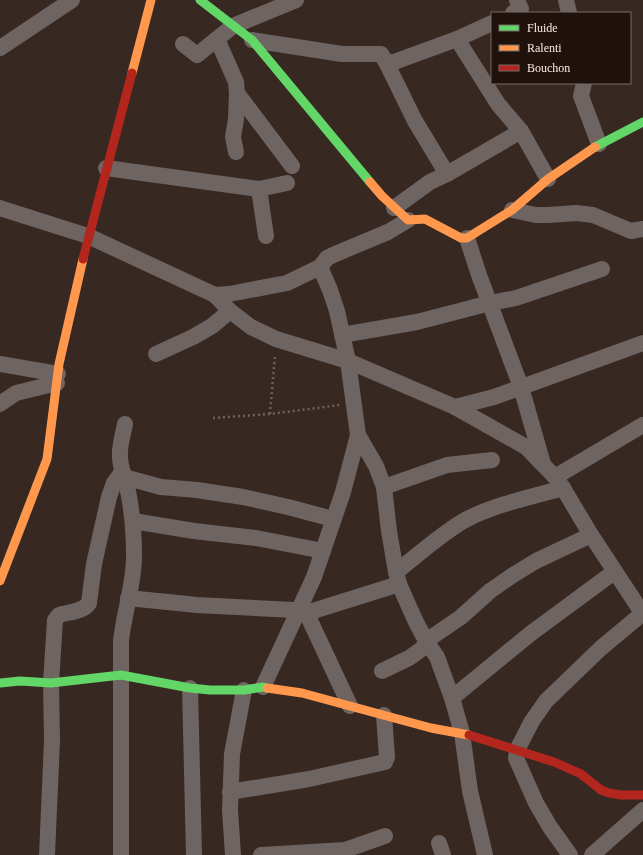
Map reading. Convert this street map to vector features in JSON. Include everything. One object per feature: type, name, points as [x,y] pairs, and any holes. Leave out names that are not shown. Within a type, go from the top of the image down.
[{"type":"street","points":[[2,45],[72,0]]},
{"type":"street","points":[[0,581],[48,459],[59,364],[88,236],[151,0]]},
{"type":"street","points":[[200,0],[252,40],[382,196],[408,220]]},
{"type":"street","points":[[183,44],[197,55],[233,26],[296,0]]},
{"type":"street","points":[[515,12],[521,9],[517,0]]},
{"type":"street","points":[[566,0],[569,12]]},
{"type":"street","points":[[386,62],[394,62],[457,39],[491,23]]},
{"type":"street","points":[[217,39],[236,82],[236,119],[233,137],[236,152]]},
{"type":"street","points":[[457,39],[498,104],[521,131],[548,179]]},
{"type":"street","points":[[252,40],[342,54],[381,54],[415,121],[447,174]]},
{"type":"street","points":[[584,84],[581,96],[599,144]]},
{"type":"street","points":[[237,93],[292,166]]},
{"type":"street","points":[[215,295],[229,294],[287,283],[320,267],[327,258],[388,232],[408,220],[426,219],[461,238],[467,238],[512,210],[548,179],[599,144],[643,122]]},
{"type":"street","points":[[394,208],[430,182],[447,174],[521,131]]},
{"type":"street","points":[[106,168],[259,189],[286,183]]},
{"type":"street","points":[[259,189],[266,236]]},
{"type":"street","points":[[0,208],[88,236],[215,295],[230,311],[252,327],[276,339],[348,361],[455,408],[526,448],[559,482],[614,572],[641,607],[546,701],[532,721],[517,750],[516,758],[536,803],[550,827],[570,855]]},
{"type":"street","points":[[512,210],[536,215],[576,213],[593,215],[631,230],[643,229]]},
{"type":"street","points":[[467,238],[479,275],[521,387],[543,465]]},
{"type":"street","points":[[263,687],[302,611],[324,551],[343,492],[358,435],[348,361],[336,307],[320,267]]},
{"type":"street","points":[[342,335],[417,322],[490,303],[516,298],[602,269]]},
{"type":"street","points":[[156,354],[193,338],[206,330],[230,311]]},
{"type":"street","points":[[455,408],[494,397],[643,343]]},
{"type":"street","points":[[0,364],[57,379]]},
{"type":"street","points":[[0,404],[16,393],[57,379]]},
{"type":"street","points":[[121,855],[122,631],[134,564],[133,521],[127,486],[119,455],[125,424]]},
{"type":"street","points":[[128,598],[197,605],[313,612],[326,608],[398,578],[455,526],[503,504],[559,482],[643,425]]},
{"type":"street","points":[[358,435],[376,466],[384,487],[389,531],[398,578],[409,609],[426,641],[437,657],[452,698],[462,733],[470,791],[485,855]]},
{"type":"street","points":[[384,487],[447,466],[492,460]]},
{"type":"street","points":[[123,475],[161,488],[197,490],[243,498],[288,507],[334,519]]},
{"type":"street","points":[[47,855],[52,741],[51,683],[55,620],[59,615],[87,607],[89,603],[94,564],[109,497],[114,483],[123,475]]},
{"type":"street","points":[[133,521],[194,531],[256,538],[324,551]]},
{"type":"street","points":[[382,671],[414,655],[423,648],[426,641],[461,617],[490,591],[513,575],[543,558],[591,535]]},
{"type":"street","points":[[452,698],[536,630],[614,572]]},
{"type":"street","points":[[302,611],[350,706]]},
{"type":"street","points":[[0,683],[20,681],[51,683],[121,675],[190,688],[210,690],[244,690],[263,687],[302,693],[431,728],[462,733],[554,762],[580,774],[601,790],[621,794],[643,795]]},
{"type":"street","points":[[190,688],[194,855]]},
{"type":"street","points":[[233,855],[230,810],[232,754],[244,690]]},
{"type":"street","points":[[230,792],[310,779],[385,762],[387,757],[384,715]]},
{"type":"street","points":[[592,855],[643,810]]},
{"type":"street","points":[[260,855],[345,850],[385,836]]},
{"type":"path","points":[[270,414],[276,339]]},
{"type":"path","points":[[213,418],[270,414],[354,404]]},
{"type":"traffic: fast","points":[[200,0],[252,40],[370,182]]},
{"type":"traffic: fast","points":[[595,147],[643,122]]},
{"type":"traffic: fast","points":[[0,683],[20,681],[51,683],[121,675],[190,688],[210,690],[267,688]]},
{"type":"traffic: slow","points":[[132,73],[151,0]]},
{"type":"traffic: slow","points":[[370,182],[382,196],[408,220],[425,219],[461,238],[467,238],[512,210],[548,179],[595,147]]},
{"type":"traffic: slow","points":[[0,581],[47,459],[59,364],[83,259]]},
{"type":"traffic: slow","points":[[267,688],[302,693],[431,728],[469,735]]},
{"type":"traffic: jam","points":[[83,259],[132,73]]},
{"type":"traffic: jam","points":[[469,735],[554,762],[581,774],[601,790],[609,793],[621,795],[643,795]]}]
